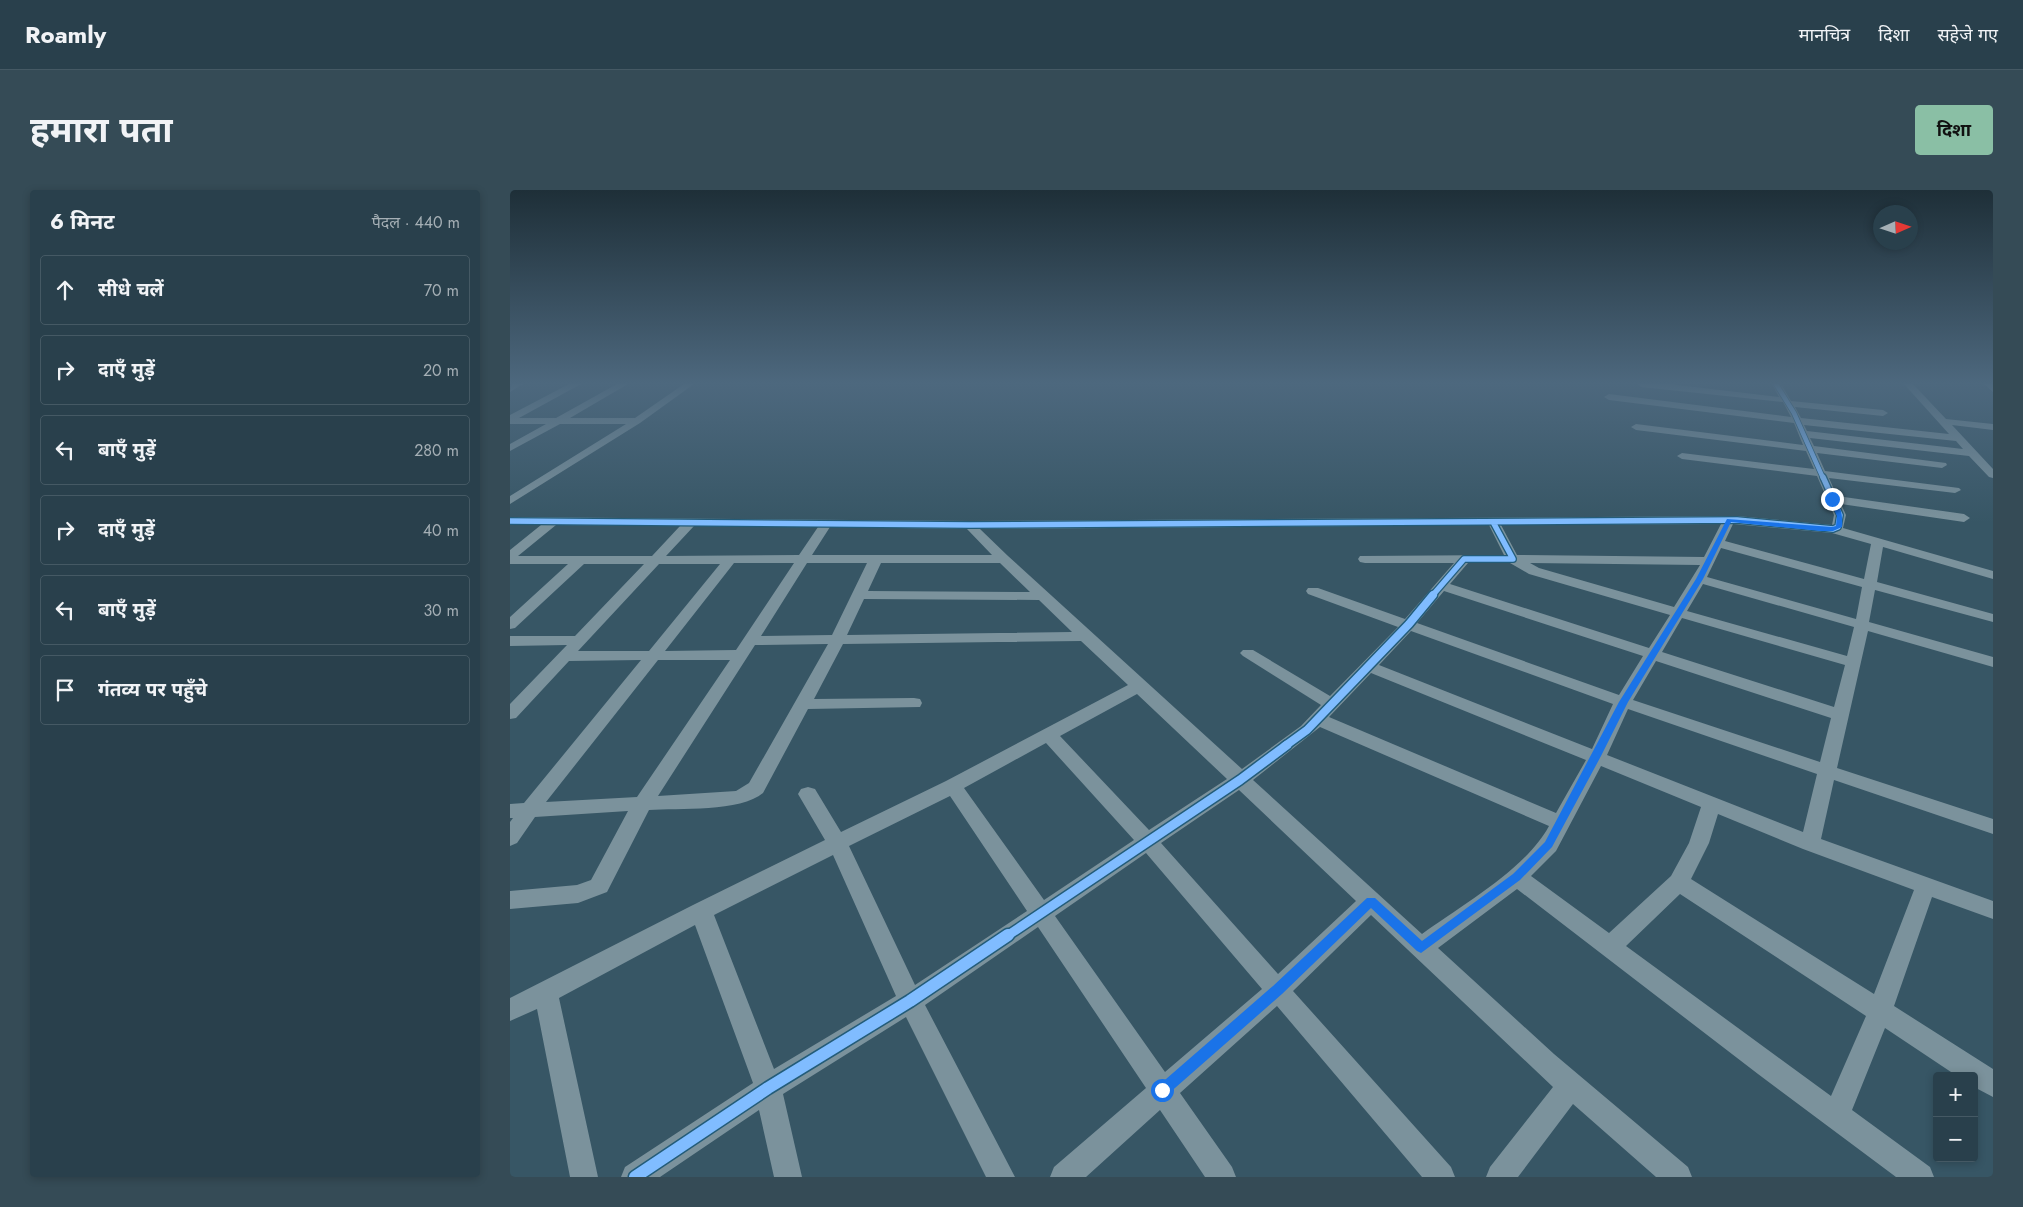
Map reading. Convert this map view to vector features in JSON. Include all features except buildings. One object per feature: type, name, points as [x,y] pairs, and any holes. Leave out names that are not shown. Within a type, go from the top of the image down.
[{"type":"street","points":[[510,448],[542,430]]},
{"type":"street","points":[[510,501],[623,430]]},
{"type":"street","points":[[1661,430],[1942,466]]},
{"type":"street","points":[[1802,430],[1840,516],[1838,527],[1833,529]]},
{"type":"street","points":[[1883,430],[1957,438]]},
{"type":"street","points":[[1949,430],[1993,475]]},
{"type":"street","points":[[1804,434],[1972,453]]},
{"type":"street","points":[[1682,456],[1955,490]]},
{"type":"street","points":[[1832,499],[1964,518]]},
{"type":"street","points":[[1421,948],[1517,877],[1549,845],[1597,756],[1623,702],[1699,579],[1729,520]]},
{"type":"street","points":[[510,521],[970,525],[1729,520],[1821,530],[1833,529],[1993,575]]},
{"type":"street","points":[[510,556],[552,522]]},
{"type":"street","points":[[1493,522],[1513,559],[1534,571],[1853,663]]},
{"type":"street","points":[[510,714],[690,523]]},
{"type":"street","points":[[510,900],[578,894],[599,886],[642,804],[826,524]]},
{"type":"street","points":[[970,525],[1042,596],[1421,948],[1571,1085],[1678,1177]]},
{"type":"street","points":[[1810,843],[1862,624],[1878,542]]},
{"type":"street","points":[[1718,543],[1993,618]]},
{"type":"street","points":[[510,811],[738,798],[749,794],[756,788],[838,641],[876,559]]},
{"type":"street","points":[[510,560],[1003,559]]},
{"type":"street","points":[[1365,559],[1708,561]]},
{"type":"street","points":[[636,1177],[768,1088],[910,1001],[1240,780],[1307,730],[1409,624],[1464,559]]},
{"type":"street","points":[[510,624],[580,560]]},
{"type":"street","points":[[510,838],[529,810],[731,560]]},
{"type":"street","points":[[1699,579],[1993,662]]},
{"type":"street","points":[[1441,586],[1841,715]]},
{"type":"street","points":[[1314,591],[1623,702],[1993,827]]},
{"type":"street","points":[[860,595],[1042,596]]},
{"type":"street","points":[[564,656],[652,656],[838,641],[1086,636]]},
{"type":"street","points":[[510,641],[578,640]]},
{"type":"street","points":[[1248,653],[1332,704]]},
{"type":"street","points":[[1368,666],[1597,756],[1810,843],[1993,910]]},
{"type":"street","points":[[510,1010],[701,911],[953,786],[1139,686]]},
{"type":"street","points":[[802,704],[914,703]]},
{"type":"street","points":[[1318,719],[1560,823]]},
{"type":"street","points":[[1048,734],[1148,842],[1441,1177]]},
{"type":"street","points":[[953,786],[1222,1177]]},
{"type":"street","points":[[808,794],[838,844],[910,1001],[1001,1177]]},
{"type":"street","points":[[1610,947],[1679,882],[1699,844],[1712,804]]},
{"type":"street","points":[[1517,877],[1920,1177]]},
{"type":"street","points":[[1679,882],[1993,1084]]},
{"type":"street","points":[[1836,1116],[1880,1011],[1926,885]]},
{"type":"street","points":[[1064,1177],[1278,990],[1371,901]]},
{"type":"street","points":[[701,911],[768,1088],[788,1177]]},
{"type":"street","points":[[546,993],[584,1177]]},
{"type":"street","points":[[1500,1177],[1571,1085]]},
{"type":"cycle path","points":[[510,521],[970,525],[1737,520],[1833,529],[1838,527],[1840,515],[1802,430]]},
{"type":"cycle path","points":[[635,1177],[768,1088],[910,1001],[1240,780],[1307,730],[1409,624],[1464,559],[1513,559],[1493,522]]},
{"type":"route","points":[[1162,1090],[1278,990],[1371,901],[1421,948],[1517,877],[1549,845],[1597,756],[1623,702],[1699,579],[1729,520],[1821,530],[1833,529],[1838,527],[1840,516],[1832,499]]}]
